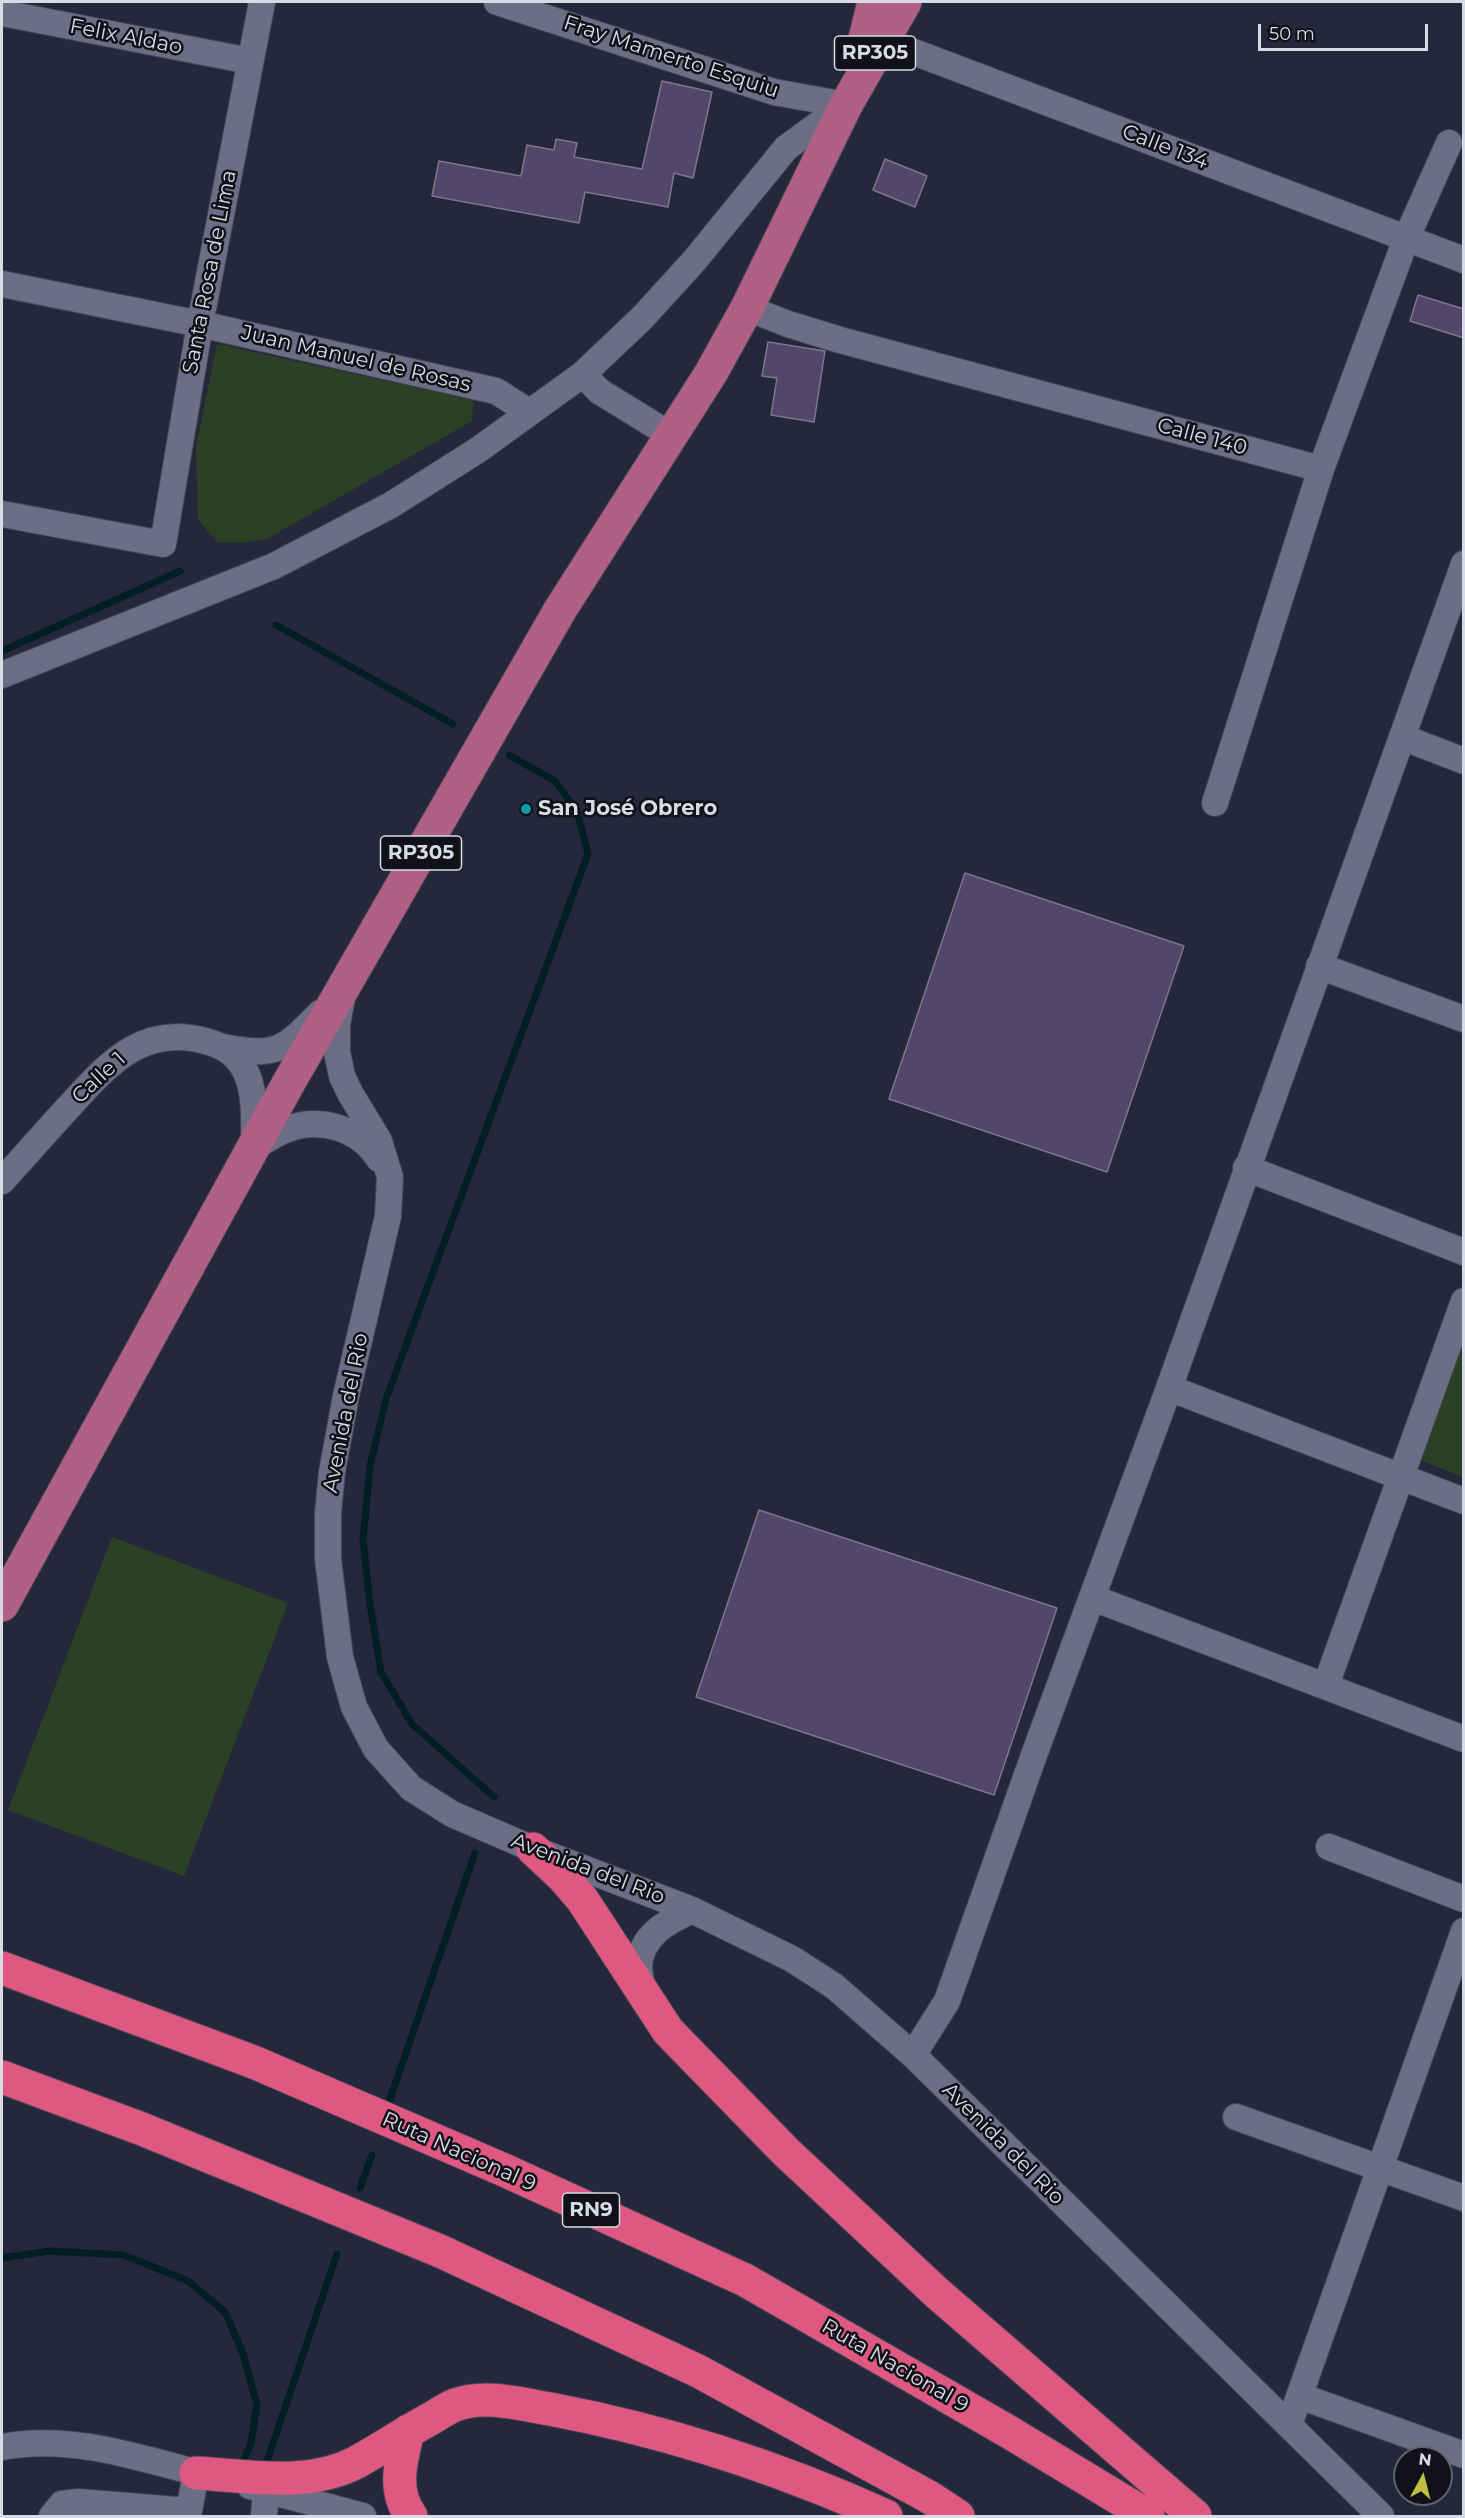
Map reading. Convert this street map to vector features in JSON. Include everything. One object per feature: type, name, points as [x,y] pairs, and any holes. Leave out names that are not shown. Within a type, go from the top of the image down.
[{"type":"highway","points":[[533,1849],[563,1877],[582,1899],[668,2031],[786,2152],[937,2293],[1195,2517]]},
{"type":"highway","name":"Ruta Nacional 9","points":[[2,1968],[256,2063],[493,2166],[745,2280],[1009,2432],[1148,2517]]},
{"type":"highway","points":[[2,2077],[142,2129],[440,2251],[698,2371],[929,2497],[958,2517]]},
{"type":"highway","points":[[196,2473],[293,2479],[328,2473],[355,2463],[456,2404],[483,2399],[586,2416],[703,2445],[785,2474],[886,2517]]},
{"type":"highway","points":[[408,2431],[398,2487],[404,2507],[411,2517]]},
{"type":"main road","name":"RP305","points":[[2,1605],[288,1084],[560,610],[672,436],[747,308],[846,105],[875,23],[905,2]]},
{"type":"street","name":"Santa Rosa de Lima","points":[[2,514],[163,544],[200,324],[262,2]]},
{"type":"street","name":"Fray Mamerto Esquiu","points":[[497,2],[774,92],[846,105]]},
{"type":"street","name":"Felix Aldao","points":[[2,13],[250,61]]},
{"type":"street","name":"Calle 134","points":[[875,23],[1406,239],[1464,260]]},
{"type":"street","points":[[2,675],[274,566],[391,505],[478,450],[583,374],[642,318],[687,269],[786,148],[846,105]]},
{"type":"street","points":[[1215,803],[1321,469],[1406,239],[1449,143]]},
{"type":"street","name":"Juan Manuel de Rosas","points":[[2,284],[200,324],[496,391],[530,412]]},
{"type":"street","name":"Calle 140","points":[[747,308],[840,340],[1321,469]]},
{"type":"street","points":[[583,374],[599,391],[672,436]]},
{"type":"street","points":[[913,2055],[947,2001],[1464,564]]},
{"type":"street","points":[[1402,737],[1464,761]]},
{"type":"street","points":[[1319,966],[1464,1019]]},
{"type":"street","name":"Calle 1","points":[[2,1181],[102,1070],[124,1052],[146,1041],[164,1037],[203,1040],[223,1047],[255,1053],[279,1048],[297,1036],[344,989]]},
{"type":"street","name":"Avenida del Rio","points":[[344,989],[337,1025],[337,1052],[342,1076],[379,1141],[390,1177],[388,1216],[346,1396],[332,1472],[328,1559],[340,1657],[354,1707],[376,1749],[411,1788],[452,1814],[533,1849],[692,1910],[792,1959],[834,1986],[913,2055],[1381,2517]]},
{"type":"street","points":[[223,1047],[245,1069],[253,1089],[254,1147],[286,1129],[308,1123],[325,1124],[345,1129],[361,1139],[375,1152],[390,1177]]},
{"type":"street","points":[[1246,1168],[1464,1252]]},
{"type":"street","points":[[1326,1685],[1464,1301]]},
{"type":"street","points":[[1169,1388],[1464,1501]]},
{"type":"street","points":[[1093,1598],[1464,1739]]},
{"type":"street","points":[[1329,1847],[1464,1899]]},
{"type":"street","points":[[644,1994],[639,1966],[645,1942],[665,1923],[692,1910]]},
{"type":"street","points":[[1289,2425],[1464,1931]]},
{"type":"street","points":[[1236,2117],[1464,2198]]},
{"type":"street","points":[[1300,2396],[1464,2455]]},
{"type":"street","points":[[2,2447],[22,2443],[63,2443],[110,2451],[267,2490],[363,2517]]},
{"type":"street","points":[[52,2517],[62,2504],[78,2502],[189,2514],[196,2473]]},
{"type":"street","points":[[264,2517],[267,2490]]},
{"type":"green space","points":[[217,344],[473,400],[472,421],[267,539],[242,543],[217,542],[198,520],[196,447]]},
{"type":"green space","points":[[1463,1338],[1463,1477],[1420,1460]]},
{"type":"green space","points":[[112,1537],[288,1603],[184,1876],[8,1810]]},
{"type":"building","points":[[662,81],[712,92],[693,178],[674,173],[668,207],[585,192],[579,223],[432,196],[439,161],[521,176],[527,145],[554,150],[556,139],[577,143],[574,157],[642,169]]},
{"type":"building","points":[[885,159],[927,176],[915,207],[873,190]]},
{"type":"building","points":[[1418,295],[1464,309],[1464,338],[1410,321]]},
{"type":"building","points":[[768,342],[825,351],[814,422],[771,415],[777,378],[762,376]]},
{"type":"building","points":[[965,873],[1184,946],[1107,1172],[889,1099]]},
{"type":"building","points":[[759,1510],[1057,1608],[994,1795],[696,1697]]},
{"type":"waterway","points":[[2,651],[180,571]]},
{"type":"waterway","points":[[276,625],[453,724]]},
{"type":"waterway","points":[[494,1797],[412,1724],[381,1672],[363,1540],[370,1466],[386,1399],[588,854],[577,811],[555,781],[509,755]]},
{"type":"waterway","points":[[390,2099],[475,1853]]},
{"type":"waterway","points":[[360,2188],[372,2155]]},
{"type":"waterway","points":[[2,2258],[49,2251],[124,2255],[188,2281],[225,2312],[243,2354],[257,2404],[251,2443],[240,2469]]},
{"type":"waterway","points":[[264,2470],[337,2254]]},
{"type":"place","name":"San José Obrero","points":[[526,809]]}]
